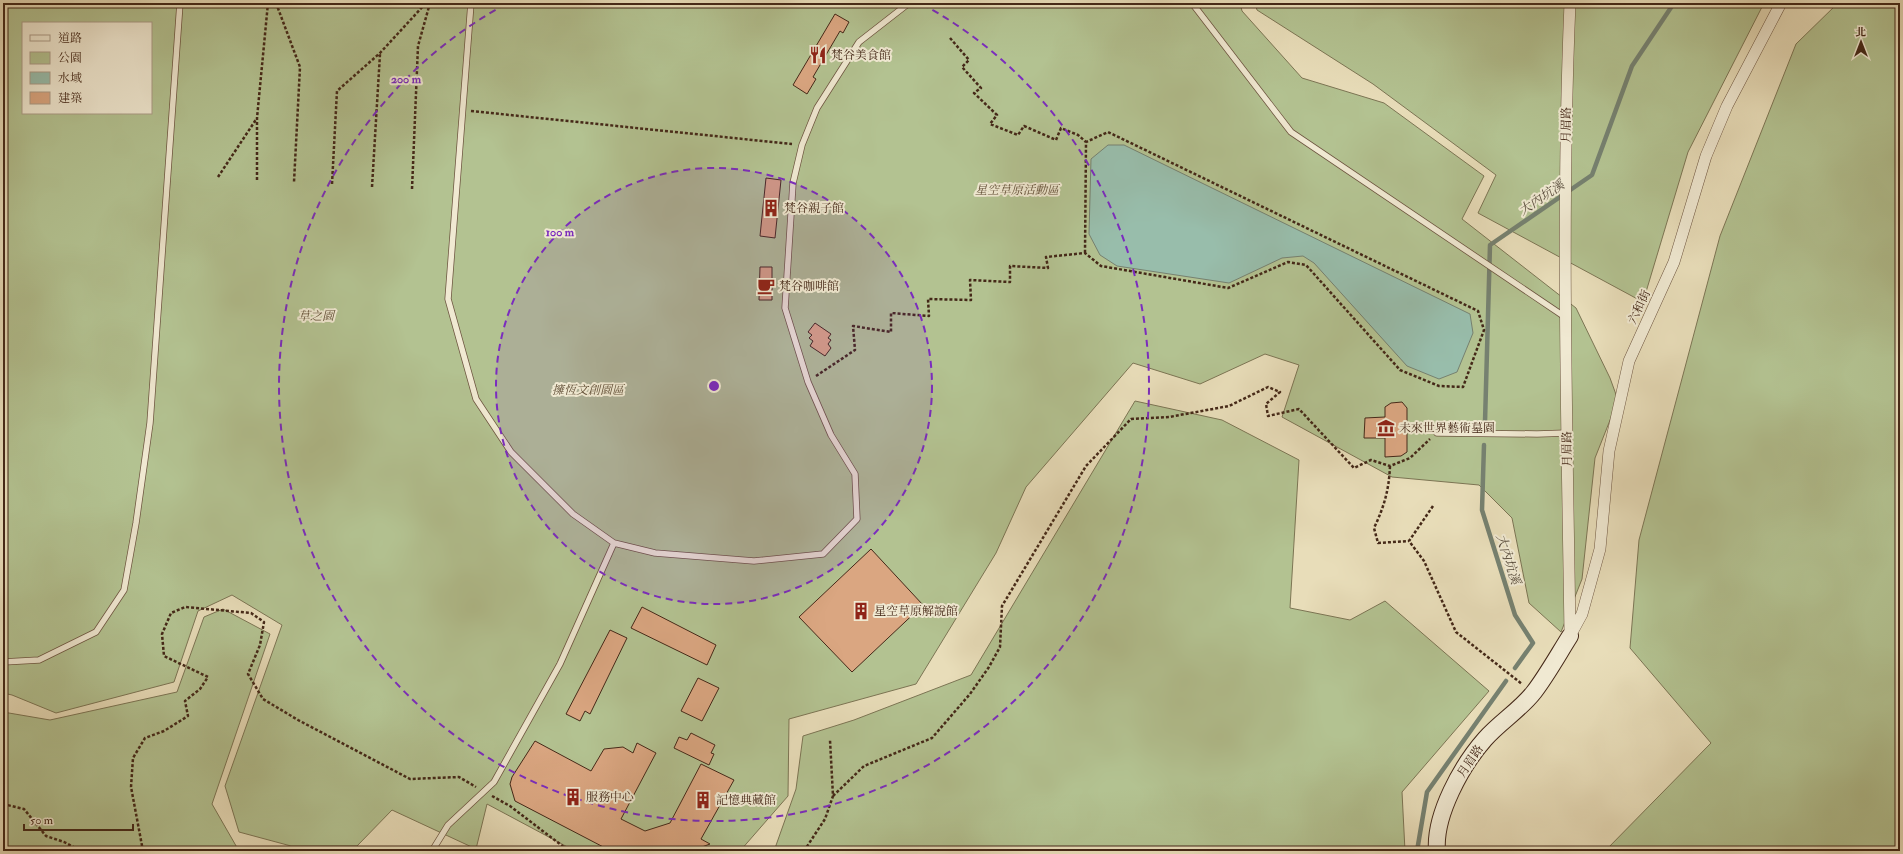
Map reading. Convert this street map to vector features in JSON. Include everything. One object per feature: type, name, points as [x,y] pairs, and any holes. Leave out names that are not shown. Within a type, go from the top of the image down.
[{"type":"street","name":"月眉路","points":[[1437,851],[1436,841],[1444,810],[1463,768],[1485,739],[1533,693],[1570,636],[1564,254],[1566,92],[1570,3]]},
{"type":"street","name":"六和街","points":[[1570,636],[1582,614],[1600,549],[1609,451],[1629,361],[1674,262],[1709,149],[1728,106],[1781,3]]},
{"type":"lane","points":[[3,662],[39,660],[96,632],[124,590],[136,523],[150,423],[180,3]]},
{"type":"lane","points":[[471,3],[448,299],[476,399],[511,452],[572,514],[614,543],[656,553],[754,561],[823,554],[857,519],[855,474],[831,435],[808,382],[786,308],[793,183],[802,145],[817,108],[859,42],[909,3]]},
{"type":"lane","points":[[1192,3],[1291,132],[1565,318]]},
{"type":"lane","points":[[1437,433],[1567,433]]},
{"type":"lane","points":[[432,851],[448,825],[494,782],[560,664],[614,543]]},
{"type":"path","points":[[257,180],[257,118],[268,3]]},
{"type":"path","points":[[276,3],[300,67],[294,182]]},
{"type":"path","points":[[332,184],[337,91],[380,53],[426,3]]},
{"type":"path","points":[[412,189],[418,46],[430,3]]},
{"type":"path","points":[[950,38],[969,60],[962,67],[981,88],[974,93],[997,115],[990,124],[1018,135],[1024,126],[1056,140],[1061,128],[1078,135],[1086,142],[1085,253]]},
{"type":"path","points":[[372,186],[380,53]]},
{"type":"path","points":[[462,110],[802,145]]},
{"type":"path","points":[[218,177],[257,118]]},
{"type":"path","points":[[808,382],[855,350],[853,326],[891,332],[892,313],[930,316],[928,299],[971,300],[970,280],[1010,282],[1010,266],[1048,268],[1046,257],[1085,253],[1101,266],[1228,288],[1288,262],[1306,265],[1400,370],[1439,386],[1463,387],[1484,330],[1478,311],[1108,132],[1086,142]]},
{"type":"path","points":[[833,796],[864,766],[932,738],[970,694],[989,667],[1000,647],[1002,606],[1086,466],[1131,420],[1169,417],[1229,406],[1268,387],[1280,392],[1266,404],[1268,416],[1298,409],[1354,468],[1371,460],[1390,466],[1410,458],[1437,433]]},
{"type":"path","points":[[1390,466],[1388,493],[1384,507],[1374,528],[1378,543],[1409,541]]},
{"type":"path","points":[[1409,541],[1433,506]]},
{"type":"path","points":[[1409,541],[1424,562],[1456,632],[1533,693]]},
{"type":"path","points":[[143,851],[131,787],[133,758],[145,738],[164,731],[188,716],[185,701],[200,689],[208,677],[164,656],[162,634],[171,613],[185,607],[251,613],[264,622],[260,645],[248,674],[263,699],[324,734],[410,779],[459,777],[510,806],[570,851]]},
{"type":"path","points":[[804,851],[825,819],[833,796],[830,740]]},
{"type":"path","points":[[3,804],[24,809],[46,836],[64,842],[81,851]]},
{"type":"green space","name":"擁恆文創園區","points":[[3,3],[1240,3],[1242,11],[1302,78],[1384,103],[1484,176],[1462,219],[1576,308],[1610,378],[1618,400],[1595,458],[1582,579],[1561,632],[1529,603],[1512,518],[1479,485],[1392,477],[1282,417],[1299,365],[1265,354],[1200,384],[1133,363],[1026,487],[996,553],[916,684],[789,719],[788,796],[740,851],[575,851],[487,804],[476,849],[392,810],[357,846],[291,846],[239,832],[225,786],[282,625],[232,595],[198,611],[174,682],[56,713],[12,695],[3,693]]},
{"type":"green space","points":[[1255,3],[1764,3],[1688,152],[1643,302],[1478,213],[1496,175],[1373,84],[1257,10]]},
{"type":"green space","points":[[1838,3],[1900,3],[1900,851],[1605,851],[1711,743],[1630,648],[1639,540],[1720,236],[1796,44]]},
{"type":"green space","points":[[1135,401],[1222,420],[1299,460],[1290,608],[1350,620],[1385,601],[1489,691],[1402,792],[1405,851],[774,851],[796,789],[803,736],[854,720],[971,675]]},
{"type":"green space","points":[[223,609],[270,634],[212,804],[239,851],[3,851],[3,712],[50,720],[177,692],[204,617]]},
{"type":"water","points":[[1108,145],[1124,145],[1470,314],[1473,333],[1457,372],[1439,379],[1407,366],[1314,263],[1303,256],[1282,258],[1229,283],[1117,266],[1100,255],[1089,234],[1091,159]]},
{"type":"building","name":"梵谷美食館","points":[[835,14],[849,22],[843,33],[840,31],[813,77],[816,79],[807,94],[793,85]]},
{"type":"building","name":"梵谷親子館","points":[[766,178],[781,180],[775,238],[760,236]]},
{"type":"building","name":"梵谷咖啡館","points":[[760,267],[772,267],[772,300],[759,300]]},
{"type":"building","points":[[815,323],[831,334],[828,338],[831,340],[828,344],[831,348],[825,356],[810,346],[813,341],[809,338],[812,335],[808,332]]},
{"type":"building","name":"未來世界藝術墓園","points":[[1402,402],[1407,408],[1407,452],[1401,456],[1385,457],[1385,438],[1364,438],[1365,418],[1385,417],[1385,407],[1391,403]]},
{"type":"building","name":"星空草原解說館","points":[[871,549],[923,605],[852,672],[799,617]]},
{"type":"building","points":[[642,607],[716,645],[707,665],[631,628]]},
{"type":"building","points":[[610,630],[627,638],[590,714],[585,711],[580,721],[566,714]]},
{"type":"building","points":[[698,678],[719,688],[702,721],[681,711]]},
{"type":"building","points":[[691,733],[715,745],[711,753],[714,754],[709,765],[674,748],[679,737],[687,740]]},
{"type":"building","name":"服務中心","points":[[535,741],[591,771],[604,749],[623,747],[633,753],[637,743],[656,753],[621,819],[645,831],[670,823],[701,764],[734,780],[701,839],[710,844],[691,851],[611,851],[515,801],[510,784],[512,777]]},
{"type":"waterway","name":"大內坑溪","points":[[1485,422],[1490,245],[1592,175],[1632,66],[1674,3]]},
{"type":"waterway","name":"大內坑溪","points":[[1484,445],[1482,510],[1515,615],[1533,643],[1515,668]]},
{"type":"waterway","name":"大內坑溪","points":[[1417,851],[1427,792],[1506,681]]},
{"type":"place","name":"梵谷美食館","points":[[818,55]]},
{"type":"place","name":"梵谷親子館","points":[[771,208]]},
{"type":"place","name":"梵谷咖啡館","points":[[766,286]]},
{"type":"place","name":"未來世界藝術墓園","points":[[1386,428]]},
{"type":"place","name":"星空草原解說館","points":[[861,611]]},
{"type":"place","name":"服務中心","points":[[573,797]]},
{"type":"place","name":"記憶典藏館","points":[[703,800]]},
{"type":"park label","name":"星空草原活動區","points":[[1017,190]]},
{"type":"park label","name":"草之園","points":[[316,316]]}]
